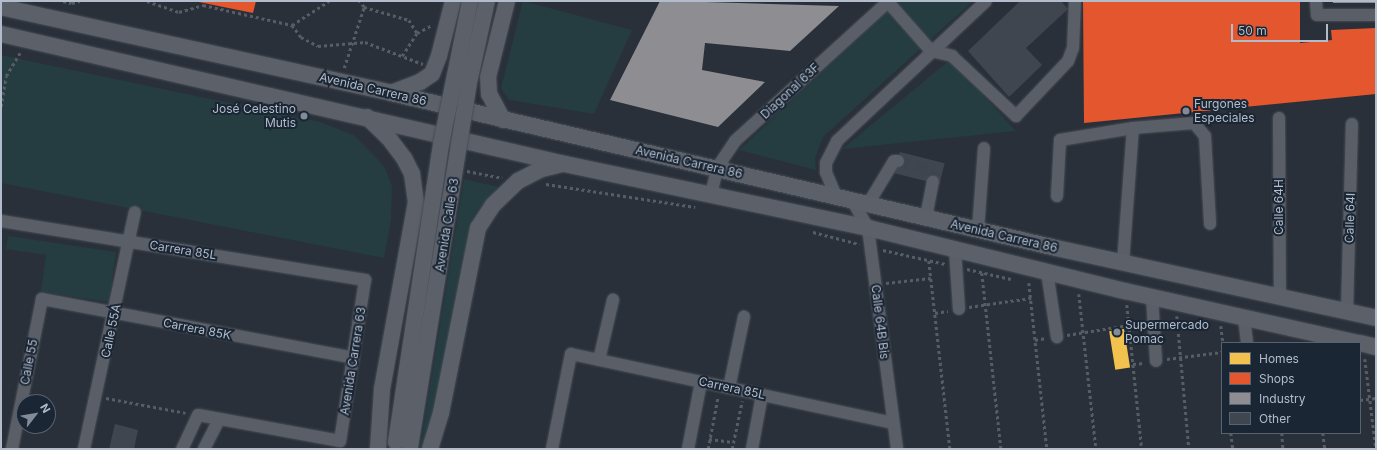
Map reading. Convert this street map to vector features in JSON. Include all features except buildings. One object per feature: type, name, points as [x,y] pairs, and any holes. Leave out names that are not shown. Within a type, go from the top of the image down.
[{"type":"main road","points":[[391,93],[420,82],[432,74],[439,56],[453,1]]},
{"type":"main road","name":"Avenida Calle 63","points":[[402,447],[441,144],[470,1]]},
{"type":"main road","name":"Avenida Calle 63","points":[[402,447],[470,78],[487,1]]},
{"type":"main road","points":[[502,120],[489,94],[488,77],[507,1]]},
{"type":"main road","name":"Avenida Carrera 86","points":[[1,7],[391,93],[1123,263],[1376,318]]},
{"type":"main road","name":"Avenida Carrera 86","points":[[1,34],[366,116],[565,164],[868,228],[1047,272],[1342,341]]},
{"type":"main road","points":[[366,116],[392,142],[404,158],[412,174],[416,202],[382,389],[378,449]]},
{"type":"main road","points":[[430,449],[441,414],[478,228],[493,205],[518,181],[542,169],[565,164]]},
{"type":"street","points":[[889,1],[931,51],[944,52],[952,56],[1016,116],[1068,62],[1073,48],[1075,1]]},
{"type":"street","name":"Diagonal 63F","points":[[711,195],[717,168],[736,141],[889,1]]},
{"type":"street","points":[[836,196],[826,172],[830,151],[837,141],[931,51],[986,1]]},
{"type":"street","points":[[1316,1],[1317,15],[1376,15]]},
{"type":"street","name":"Calle 64H","points":[[1279,118],[1280,297]]},
{"type":"street","points":[[1056,196],[1060,140],[1133,128],[1186,122],[1194,123],[1205,136],[1210,224]]},
{"type":"street","name":"Calle 64I","points":[[1347,312],[1352,124]]},
{"type":"street","points":[[1123,263],[1133,128]]},
{"type":"street","points":[[978,230],[984,148]]},
{"type":"street","points":[[868,204],[894,161],[898,161]]},
{"type":"street","points":[[926,217],[933,182]]},
{"type":"street","name":"Calle 64B Bis","points":[[852,200],[868,228],[897,449]]},
{"type":"street","name":"Calle 55A","points":[[84,449],[115,313],[134,212]]},
{"type":"street","name":"Carrera 85L","points":[[1,221],[366,280]]},
{"type":"street","points":[[955,249],[960,309]]},
{"type":"street","points":[[1047,272],[1057,336]]},
{"type":"street","name":"Avenida Carrera 63","points":[[219,419],[340,441],[366,280]]},
{"type":"street","points":[[1152,297],[1156,361]]},
{"type":"street","name":"Carrera 85K","points":[[42,299],[353,358]]},
{"type":"street","name":"Calle 55","points":[[12,449],[42,299]]},
{"type":"street","points":[[599,360],[613,300]]},
{"type":"street","points":[[724,387],[744,317]]},
{"type":"street","points":[[1244,318],[1247,342]]},
{"type":"street","name":"Carrera 85L","points":[[552,449],[571,354],[893,423]]},
{"type":"street","points":[[688,449],[701,382]]},
{"type":"street","points":[[752,449],[762,395]]},
{"type":"street","points":[[182,449],[198,415],[219,419],[204,449]]},
{"type":"path","points":[[63,1],[72,3],[80,1]]},
{"type":"path","points":[[147,1],[179,12],[203,5],[292,25],[301,37],[318,46],[369,43],[423,64]]},
{"type":"path","points":[[292,25],[329,1]]},
{"type":"path","points":[[359,1],[364,7],[409,20],[417,33]]},
{"type":"path","points":[[344,68],[364,7]]},
{"type":"path","points":[[402,56],[417,33],[439,21]]},
{"type":"path","points":[[1,107],[6,76],[21,51]]},
{"type":"path","points":[[543,184],[568,186],[699,208]]},
{"type":"path","points":[[808,231],[893,253]]},
{"type":"path","points":[[929,261],[950,449]]},
{"type":"path","points":[[982,273],[1001,449]]},
{"type":"path","points":[[875,284],[931,278]]},
{"type":"path","points":[[1029,283],[1047,449]]},
{"type":"path","points":[[1079,294],[1096,449]]},
{"type":"path","points":[[935,313],[1031,298]]},
{"type":"path","points":[[1127,305],[1142,449]]},
{"type":"path","points":[[1177,316],[1189,449]]},
{"type":"path","points":[[1035,340],[1129,325]]},
{"type":"path","points":[[1221,326],[1223,342]]},
{"type":"path","points":[[1365,348],[1376,449]]},
{"type":"path","points":[[1133,364],[1221,352]]},
{"type":"path","points":[[708,449],[724,387]]},
{"type":"path","points":[[732,449],[744,391]]},
{"type":"path","points":[[96,397],[198,415]]},
{"type":"path","points":[[1361,400],[1376,398]]},
{"type":"path","points":[[1231,434],[1233,449]]},
{"type":"path","points":[[1282,434],[1283,449]]},
{"type":"path","points":[[1324,434],[1325,449]]},
{"type":"path","points":[[710,439],[733,442]]},
{"type":"green space","points":[[523,1],[632,30],[594,114],[509,100],[501,88]]},
{"type":"green space","points":[[897,1],[973,1],[823,137],[815,158],[816,170],[739,150]]},
{"type":"green space","points":[[1,55],[320,122],[354,135],[384,166],[392,186],[391,220],[384,258],[1,183]]},
{"type":"green space","points":[[951,59],[1016,131],[842,149]]},
{"type":"green space","points":[[464,179],[498,187],[486,202],[433,417],[423,449],[420,449]]},
{"type":"green space","points":[[8,236],[116,252],[109,302],[41,292],[46,255],[6,249]]},
{"type":"tunnel","points":[[898,161],[935,171],[933,182]]},
{"type":"place","name":"Furgones Especiales","points":[[1186,111]]},
{"type":"place","name":"José Celestino Mutis","points":[[304,116]]},
{"type":"place","name":"Supermercado Pomac","points":[[1117,332]]}]
